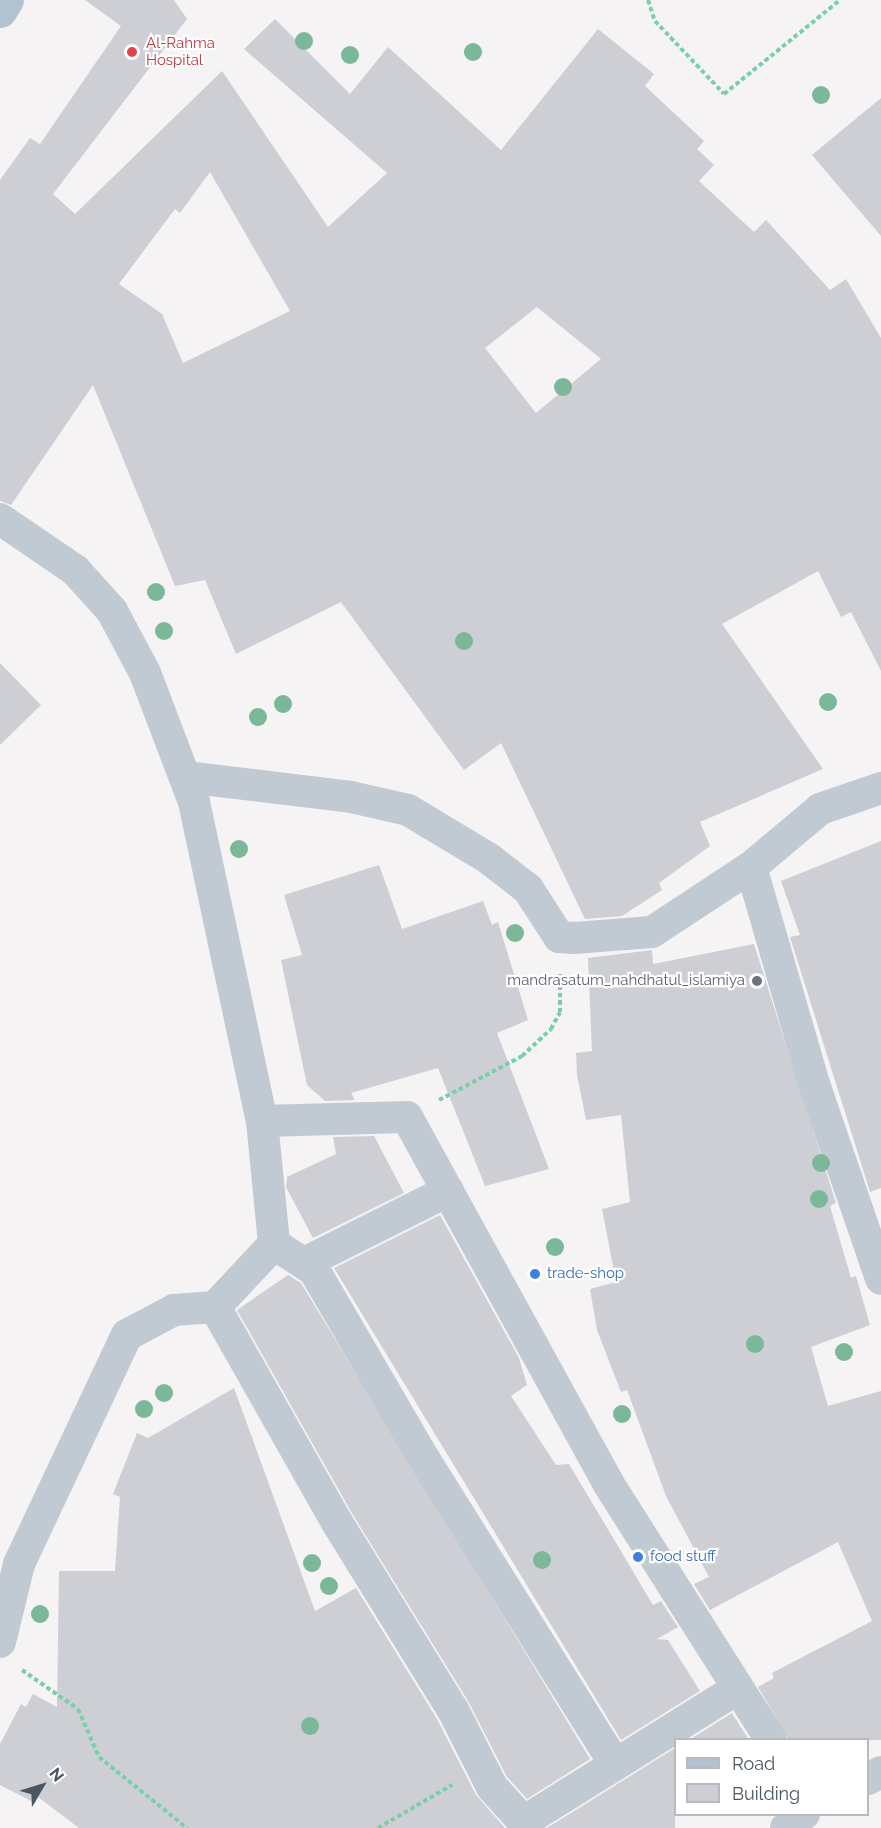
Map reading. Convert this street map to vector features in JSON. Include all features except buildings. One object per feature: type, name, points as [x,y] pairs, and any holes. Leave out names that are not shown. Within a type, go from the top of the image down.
[{"type":"main road","points":[[0,10],[7,0]]},
{"type":"street","points":[[0,519],[75,570],[112,611],[145,673],[186,777],[262,1121],[274,1244],[215,1307],[174,1310],[127,1335],[19,1564],[0,1642]]},
{"type":"street","points":[[186,777],[351,797],[408,810],[488,858],[528,889],[559,937],[652,932],[751,867],[820,809],[881,788]]},
{"type":"street","points":[[751,867],[814,1084],[881,1279]]},
{"type":"street","points":[[262,1121],[407,1117],[608,1483],[770,1738]]},
{"type":"street","points":[[304,1263],[448,1191]]},
{"type":"street","points":[[274,1244],[304,1263],[615,1764]]},
{"type":"street","points":[[215,1307],[484,1768],[492,1787],[526,1825],[615,1764],[738,1688]]},
{"type":"street","points":[[786,1828],[803,1816]]},
{"type":"path","points":[[648,0],[655,21],[724,94],[840,0]]},
{"type":"path","points":[[407,1117],[522,1056],[551,1029],[560,1012],[559,937]]},
{"type":"path","points":[[20,1668],[78,1709],[99,1757],[187,1828]]},
{"type":"path","points":[[378,1828],[484,1768]]},
{"type":"place","name":"Al-Rahma Hospital","points":[[132,52]]},
{"type":"place","name":"mandrasatum_nahdhatul_islamiya","points":[[757,981]]},
{"type":"place","name":"trade-shop","points":[[535,1274]]},
{"type":"place","name":"food stuff","points":[[638,1557]]}]
